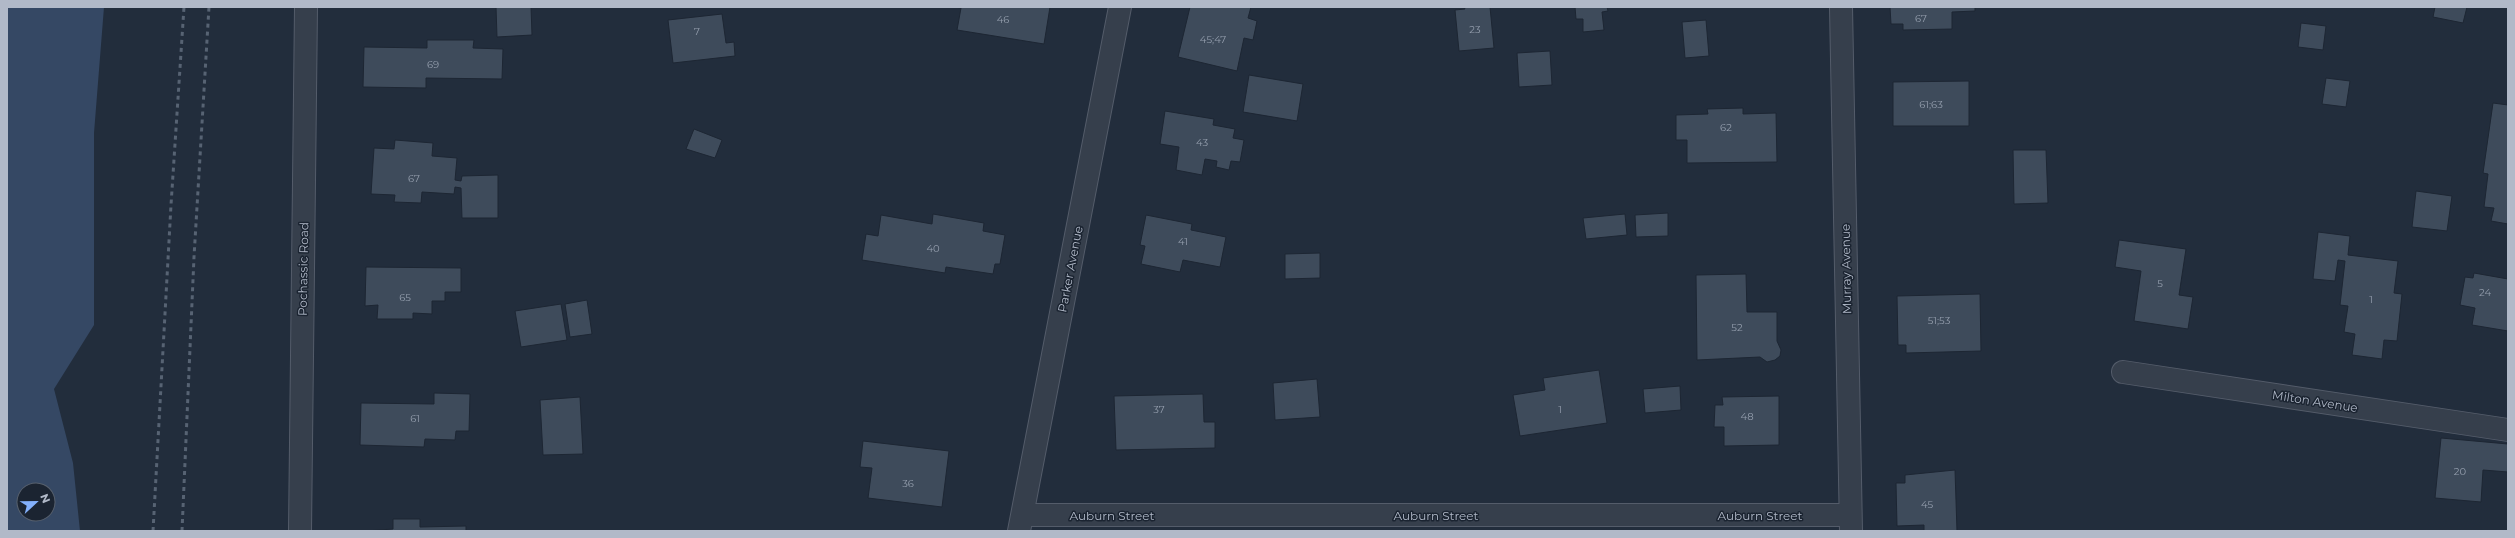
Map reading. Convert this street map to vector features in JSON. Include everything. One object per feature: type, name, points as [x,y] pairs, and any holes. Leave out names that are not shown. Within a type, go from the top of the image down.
[{"type":"street","name":"Pochassic Road","points":[[300,531],[306,7]]},
{"type":"street","name":"Parker Avenue","points":[[1021,523],[1120,7]]},
{"type":"street","name":"Murray Avenue","points":[[1840,7],[1850,523]]},
{"type":"street","name":"Milton Avenue","points":[[2123,372],[2508,430]]},
{"type":"street","name":"Auburn Street","points":[[1021,523],[1850,523]]},
{"type":"water","points":[[7,7],[104,7],[94,133],[94,325],[54,389],[73,463],[80,531],[7,531]]},
{"type":"building","points":[[496,7],[531,7],[532,35],[497,37]]},
{"type":"building","points":[[954,7],[1050,7],[1044,44],[957,30],[961,8]]},
{"type":"building","points":[[1190,7],[1251,7],[1248,18],[1257,21],[1253,40],[1244,38],[1237,71],[1178,57]]},
{"type":"building","points":[[1464,7],[1490,7],[1494,48],[1459,51],[1455,10],[1465,9]]},
{"type":"building","points":[[1575,7],[1607,7],[1608,11],[1602,12],[1604,30],[1583,32],[1583,19],[1576,19]]},
{"type":"building","points":[[1890,7],[1975,7],[1975,11],[1952,12],[1952,29],[1903,30],[1903,24],[1891,24]]},
{"type":"building","points":[[2435,7],[2467,7],[2463,23],[2433,17]]},
{"type":"building","points":[[722,14],[726,43],[734,42],[735,56],[673,63],[668,20]]},
{"type":"building","points":[[1706,20],[1709,56],[1685,58],[1682,22]]},
{"type":"building","points":[[2301,23],[2326,26],[2323,50],[2298,47]]},
{"type":"building","points":[[427,40],[474,40],[473,48],[503,49],[502,79],[426,78],[426,88],[363,87],[364,47],[427,48]]},
{"type":"building","points":[[1550,51],[1552,85],[1519,87],[1517,53]]},
{"type":"building","points":[[1249,75],[1303,84],[1297,121],[1243,112]]},
{"type":"building","points":[[2326,78],[2350,81],[2346,107],[2322,104]]},
{"type":"building","points":[[1969,81],[1969,126],[1893,126],[1893,82]]},
{"type":"building","points":[[2493,103],[2508,105],[2508,224],[2491,221],[2494,208],[2484,207],[2488,174],[2483,173]]},
{"type":"building","points":[[1743,108],[1743,114],[1776,113],[1777,162],[1687,163],[1687,140],[1676,140],[1676,115],[1708,114],[1707,109]]},
{"type":"building","points":[[1165,111],[1214,119],[1213,125],[1235,129],[1233,138],[1244,140],[1240,162],[1231,161],[1229,170],[1216,167],[1217,161],[1205,159],[1202,175],[1176,170],[1179,147],[1160,144]]},
{"type":"building","points":[[694,129],[722,140],[715,158],[686,149]]},
{"type":"building","points":[[395,140],[433,143],[432,156],[457,158],[455,180],[461,181],[462,176],[498,175],[498,218],[462,218],[461,188],[455,187],[454,194],[422,192],[421,203],[394,202],[395,195],[371,194],[374,148],[394,149]]},
{"type":"building","points":[[2013,150],[2046,150],[2048,203],[2014,204]]},
{"type":"building","points":[[2416,191],[2452,196],[2447,231],[2412,227]]},
{"type":"building","points":[[1668,213],[1668,236],[1636,237],[1635,215]]},
{"type":"building","points":[[933,214],[984,223],[983,231],[1005,235],[1000,264],[995,264],[993,274],[946,267],[945,273],[862,260],[866,234],[878,236],[881,215],[932,224]]},
{"type":"building","points":[[1625,214],[1627,235],[1586,239],[1583,218]]},
{"type":"building","points":[[1146,215],[1192,224],[1191,230],[1226,237],[1220,267],[1183,260],[1180,272],[1141,264],[1145,246],[1140,245]]},
{"type":"building","points":[[2318,232],[2350,236],[2348,255],[2398,261],[2394,293],[2402,294],[2397,341],[2384,340],[2382,359],[2352,355],[2355,334],[2344,332],[2348,306],[2340,305],[2345,261],[2338,260],[2335,281],[2313,279]]},
{"type":"building","points":[[2119,240],[2186,249],[2179,295],[2193,297],[2188,329],[2134,321],[2141,271],[2115,267]]},
{"type":"building","points":[[1320,253],[1320,278],[1285,279],[1285,254]]},
{"type":"building","points":[[366,267],[461,268],[461,292],[445,292],[445,301],[432,301],[432,314],[413,313],[413,319],[377,319],[378,305],[365,306]]},
{"type":"building","points":[[2474,273],[2508,279],[2508,331],[2472,325],[2475,308],[2460,305],[2465,277],[2473,278]]},
{"type":"building","points":[[1746,274],[1747,312],[1777,312],[1777,341],[1781,350],[1780,356],[1775,360],[1767,362],[1760,357],[1697,360],[1696,275]]},
{"type":"building","points":[[1980,294],[1981,351],[1906,353],[1906,345],[1898,345],[1897,296]]},
{"type":"building","points":[[587,300],[592,334],[570,337],[565,304]]},
{"type":"building","points":[[561,304],[567,340],[521,347],[515,311]]},
{"type":"building","points":[[1599,370],[1607,423],[1520,436],[1513,395],[1545,390],[1543,378]]},
{"type":"building","points":[[1317,379],[1320,417],[1275,420],[1273,383]]},
{"type":"building","points":[[1680,386],[1681,410],[1645,413],[1643,389]]},
{"type":"building","points":[[434,393],[470,394],[469,431],[456,431],[455,440],[425,439],[424,447],[360,445],[361,403],[434,404]]},
{"type":"building","points":[[1203,394],[1204,422],[1215,422],[1215,448],[1116,450],[1114,396]]},
{"type":"building","points":[[1779,396],[1779,445],[1724,446],[1724,427],[1714,427],[1715,405],[1723,405],[1722,397]]},
{"type":"building","points":[[580,397],[583,454],[543,455],[540,400]]},
{"type":"building","points":[[2441,438],[2508,444],[2508,472],[2483,470],[2481,502],[2435,498]]},
{"type":"building","points":[[863,441],[949,451],[942,507],[868,498],[872,468],[860,467]]},
{"type":"building","points":[[1955,470],[1957,531],[1924,531],[1924,525],[1897,526],[1896,483],[1905,483],[1905,475]]},
{"type":"building","points":[[393,519],[420,519],[420,527],[466,526],[466,531],[366,531],[393,529]]},
{"type":"railway","points":[[153,531],[171,205],[184,7]]},
{"type":"railway","points":[[182,531],[194,257],[209,7]]}]
